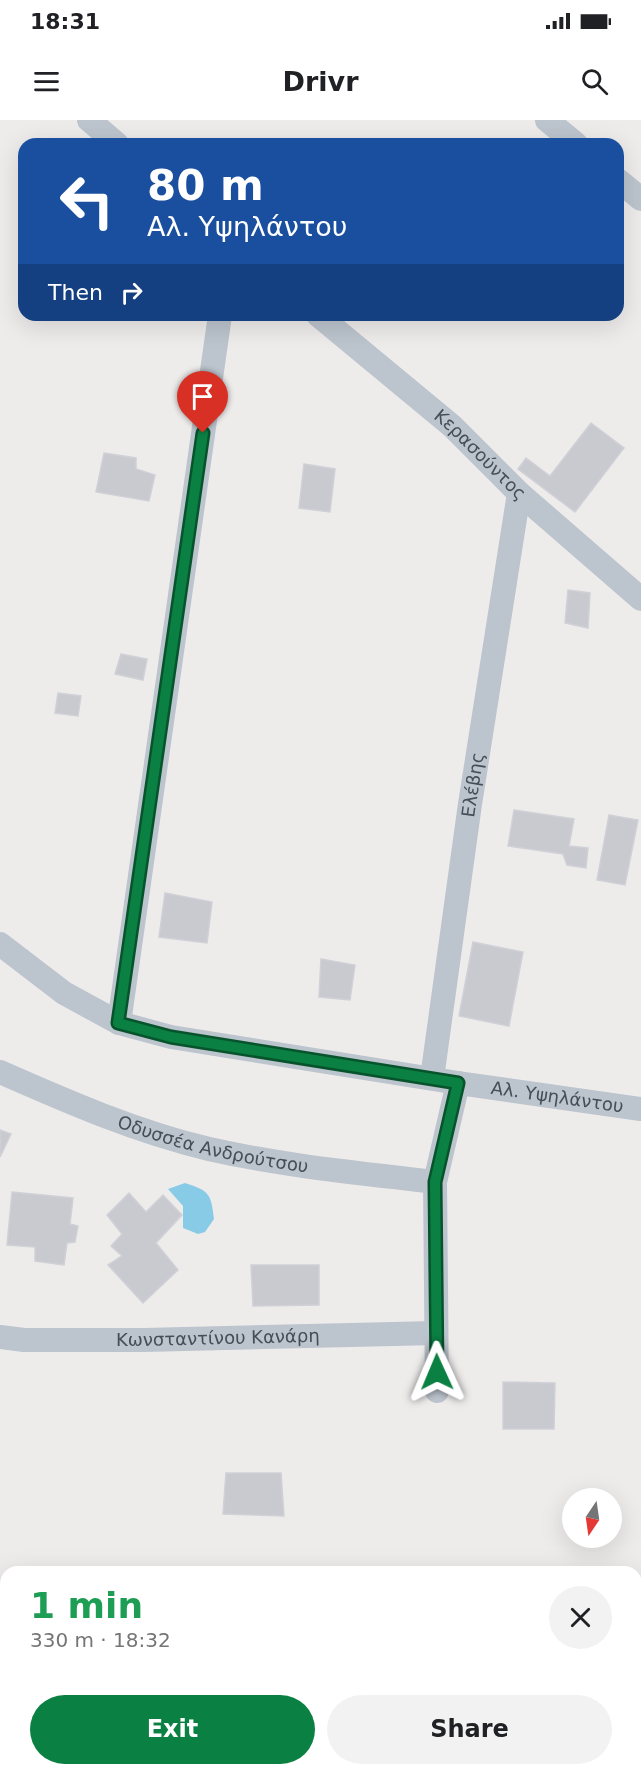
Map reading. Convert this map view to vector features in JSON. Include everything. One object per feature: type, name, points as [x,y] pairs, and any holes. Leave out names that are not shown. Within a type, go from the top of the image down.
[{"type":"street","points":[[89,120],[110,138]]},
{"type":"street","points":[[547,120],[569,138]]},
{"type":"street","points":[[624,185],[641,199]]},
{"type":"street","points":[[118,1023],[219,321]]},
{"type":"street","name":"Κερασούντος","points":[[325,321],[452,426],[519,493],[641,598]]},
{"type":"street","name":"Ελέβης","points":[[432,1078],[470,804],[519,493]]},
{"type":"street","name":"Αλ. Υψηλάντου","points":[[0,944],[64,993],[118,1023],[171,1037],[458,1083],[641,1108]]},
{"type":"street","name":"Οδυσσέα Ανδρούτσου","points":[[0,1072],[141,1130],[208,1149],[277,1163],[435,1182]]},
{"type":"street","points":[[437,1391],[435,1182],[458,1083]]},
{"type":"street","name":"Κωνσταντίνου Κανάρη","points":[[0,1337],[24,1340],[144,1340],[436,1333]]},
{"type":"water","points":[[185,1183],[200,1188],[210,1199],[214,1219],[205,1232],[198,1234],[183,1228],[183,1206],[168,1189]]},
{"type":"building","points":[[591,423],[624,448],[575,512],[518,469],[526,458],[550,476]]},
{"type":"building","points":[[104,453],[136,458],[136,469],[155,475],[149,501],[96,492]]},
{"type":"building","points":[[304,464],[335,469],[330,512],[299,508]]},
{"type":"building","points":[[568,590],[590,593],[588,628],[565,623]]},
{"type":"building","points":[[121,654],[147,659],[143,680],[115,674]]},
{"type":"building","points":[[58,693],[81,696],[78,716],[55,713]]},
{"type":"building","points":[[514,810],[574,819],[569,846],[588,848],[586,868],[567,865],[563,854],[508,846]]},
{"type":"building","points":[[609,815],[638,820],[625,885],[597,880]]},
{"type":"building","points":[[165,893],[212,902],[207,943],[159,937]]},
{"type":"building","points":[[473,942],[523,952],[509,1026],[459,1016]]},
{"type":"building","points":[[321,959],[355,965],[350,1000],[319,997]]},
{"type":"building","points":[[0,1130],[11,1134],[0,1157]]},
{"type":"building","points":[[12,1192],[73,1198],[70,1224],[78,1226],[75,1242],[67,1243],[64,1265],[35,1261],[35,1247],[7,1245]]},
{"type":"building","points":[[129,1193],[146,1212],[163,1195],[182,1215],[156,1243],[178,1270],[143,1303],[108,1265],[122,1256],[111,1246],[122,1234],[107,1215]]},
{"type":"building","points":[[251,1265],[319,1265],[319,1305],[253,1306]]},
{"type":"building","points":[[503,1382],[555,1383],[554,1429],[503,1429]]},
{"type":"building","points":[[226,1473],[281,1473],[284,1516],[223,1514]]},
{"type":"route","points":[[203,433],[118,1023],[171,1037],[458,1083],[435,1182],[437,1372]]}]
